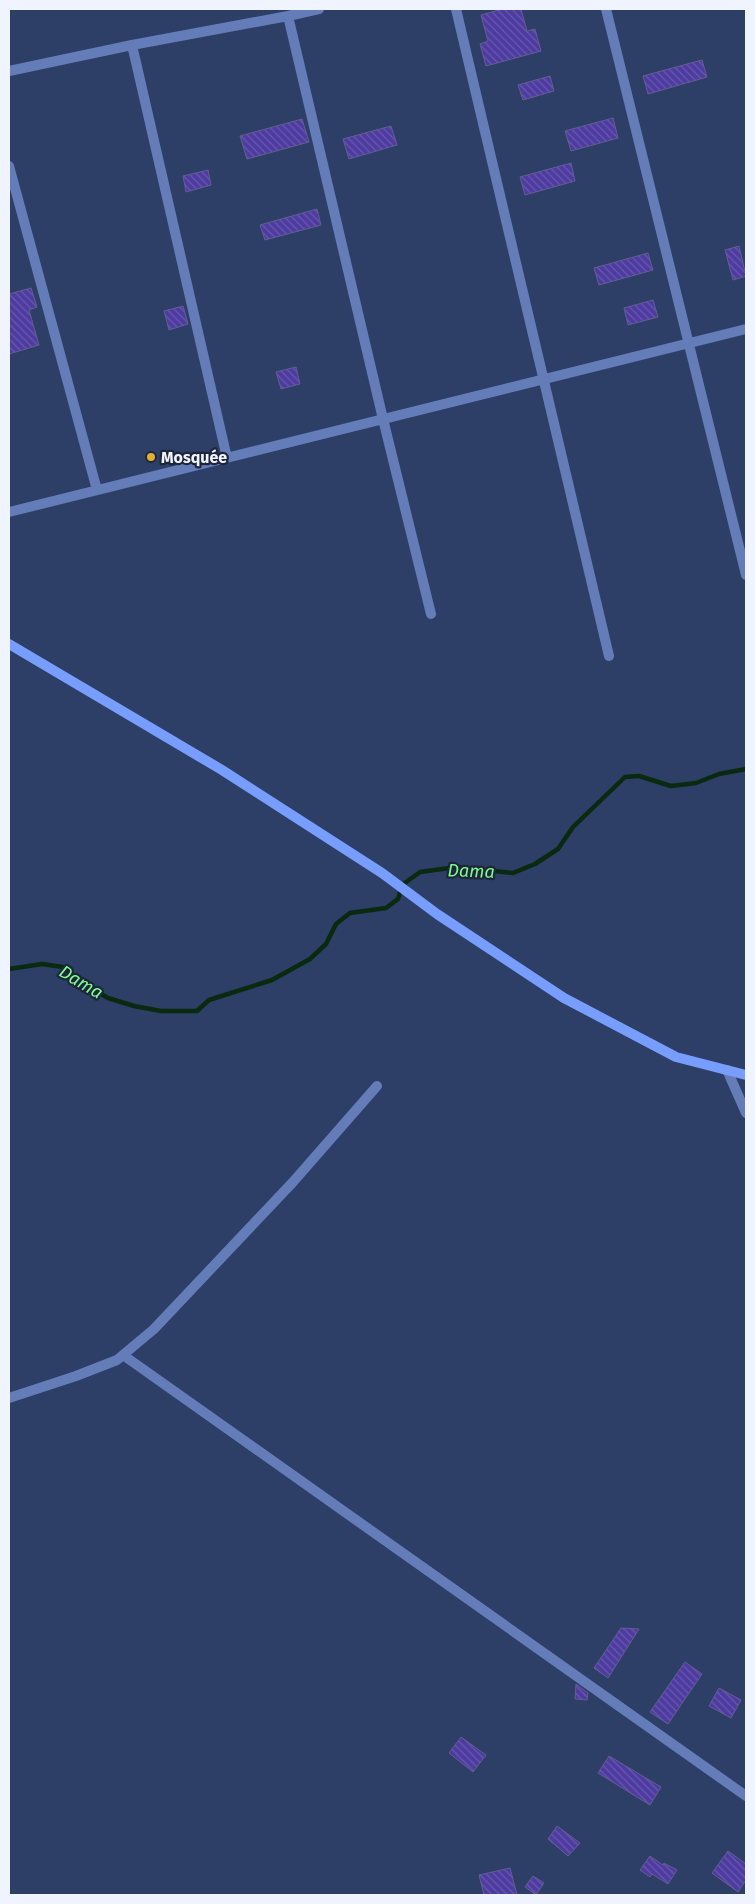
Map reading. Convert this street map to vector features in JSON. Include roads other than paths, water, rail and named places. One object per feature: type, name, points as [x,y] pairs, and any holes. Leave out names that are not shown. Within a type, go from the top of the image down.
[{"type":"street","points":[[9,71],[319,9]]},
{"type":"street","points":[[456,9],[609,656]]},
{"type":"street","points":[[606,9],[746,576]]},
{"type":"street","points":[[288,16],[431,614]]},
{"type":"street","points":[[132,45],[227,458]]},
{"type":"street","points":[[9,166],[98,490]]},
{"type":"street","points":[[9,512],[746,329]]},
{"type":"street","points":[[9,644],[222,770],[382,873],[437,914],[564,998],[676,1057],[746,1075]]},
{"type":"street","points":[[726,1070],[746,1113]]},
{"type":"street","points":[[9,1398],[117,1360],[154,1329],[293,1182],[377,1086]]},
{"type":"street","points":[[123,1355],[746,1796]]},
{"type":"waterway","name":"Dama","points":[[9,969],[42,964],[63,967],[84,984],[108,998],[134,1006],[161,1011],[197,1011],[209,1000],[272,980],[310,959],[326,944],[336,924],[350,913],[386,908],[398,899],[402,885],[420,872],[457,867],[513,873],[535,864],[558,849],[573,827],[625,777],[639,776],[671,786],[696,783],[719,774],[746,769]]},
{"type":"place","name":"Mosquée","points":[[151,457]]}]
